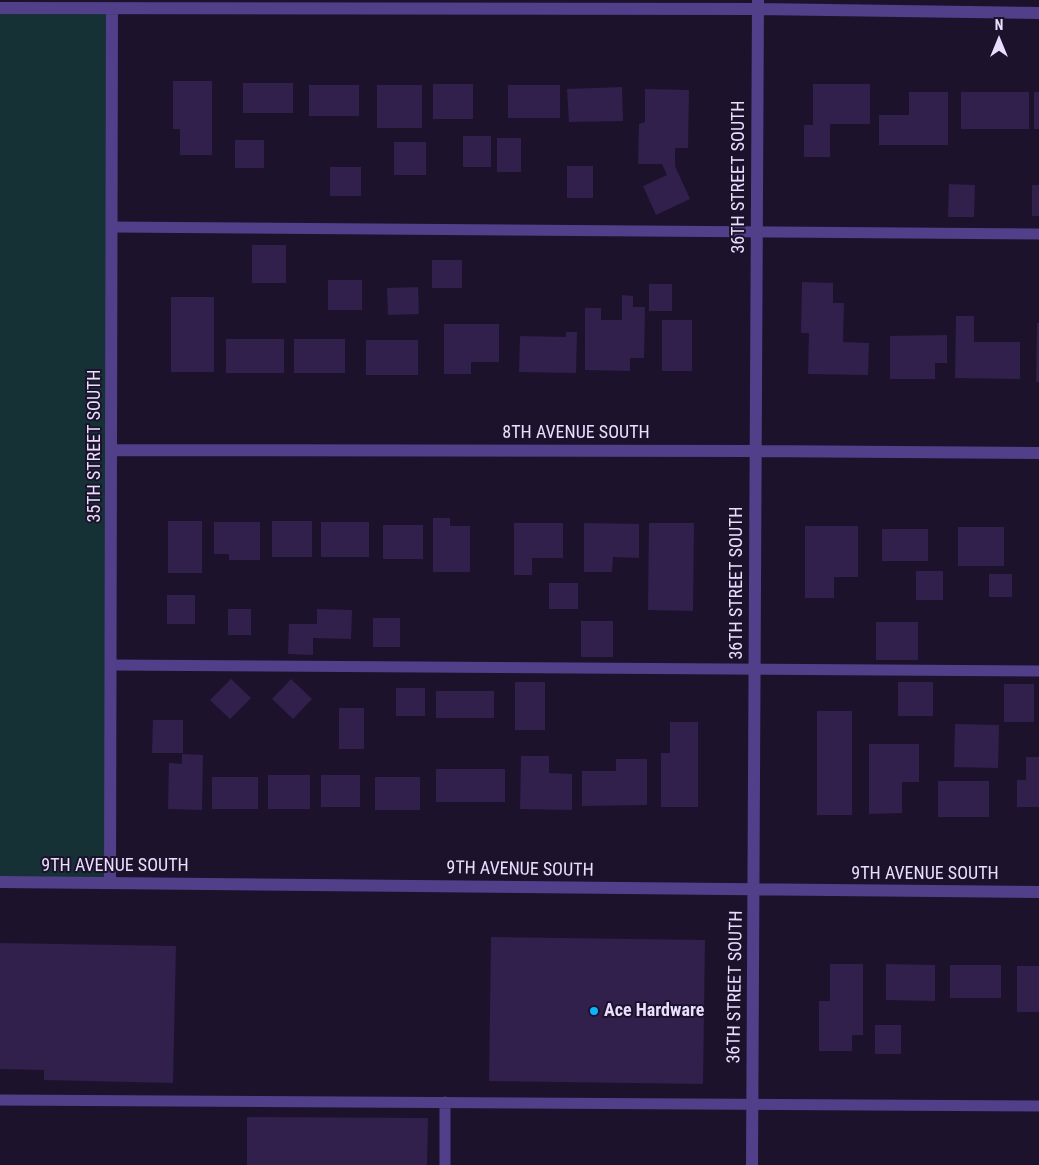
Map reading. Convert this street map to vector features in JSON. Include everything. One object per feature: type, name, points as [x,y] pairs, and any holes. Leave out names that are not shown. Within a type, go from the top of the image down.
[{"type":"street","points":[[0,8],[758,5],[1039,14]]},
{"type":"street","name":"36TH STREET SOUTH","points":[[752,1165],[755,890],[758,5]]},
{"type":"street","name":"35TH STREET SOUTH","points":[[110,883],[112,9]]},
{"type":"street","name":"8TH AVENUE SOUTH","points":[[112,450],[755,450],[1039,453]]},
{"type":"street","name":"9TH AVENUE SOUTH","points":[[0,882],[1039,892]]},
{"type":"lane","points":[[112,226],[1039,234]]},
{"type":"lane","points":[[111,665],[1039,671]]},
{"type":"lane","points":[[0,1100],[1039,1106]]},
{"type":"lane","points":[[445,1102],[445,1165]]},
{"type":"green space","points":[[0,8],[112,9],[110,883],[0,882]]},
{"type":"building","points":[[173,81],[212,81],[212,155],[180,155],[180,129],[173,129]]},
{"type":"building","points":[[243,83],[293,83],[293,113],[243,113]]},
{"type":"building","points":[[433,84],[473,84],[473,119],[433,119]]},
{"type":"building","points":[[813,84],[870,84],[870,124],[830,124],[830,157],[804,157],[804,125],[813,125]]},
{"type":"building","points":[[309,85],[359,85],[359,116],[309,116]]},
{"type":"building","points":[[377,85],[422,85],[422,128],[377,128]]},
{"type":"building","points":[[508,85],[560,85],[560,118],[508,118]]},
{"type":"building","points":[[622,87],[623,121],[569,122],[567,89]]},
{"type":"building","points":[[645,89],[689,90],[688,148],[675,148],[675,166],[690,199],[656,215],[643,186],[667,175],[662,164],[638,164],[639,124],[645,122]]},
{"type":"building","points":[[909,92],[948,92],[948,145],[879,145],[879,115],[909,115]]},
{"type":"building","points":[[961,92],[1029,92],[1029,129],[961,129]]},
{"type":"building","points":[[1034,92],[1039,92],[1039,129],[1034,129]]},
{"type":"building","points":[[463,136],[491,136],[491,167],[463,167]]},
{"type":"building","points":[[497,138],[521,138],[521,172],[497,172]]},
{"type":"building","points":[[235,140],[264,140],[264,168],[235,168]]},
{"type":"building","points":[[394,142],[426,142],[426,175],[394,175]]},
{"type":"building","points":[[567,166],[593,166],[593,198],[567,198]]},
{"type":"building","points":[[330,167],[361,167],[361,196],[330,196]]},
{"type":"building","points":[[949,184],[975,185],[974,217],[948,217]]},
{"type":"building","points":[[1032,185],[1039,185],[1039,216],[1032,216]]},
{"type":"building","points":[[252,245],[286,245],[286,283],[252,283]]},
{"type":"building","points":[[432,260],[462,260],[462,288],[432,288]]},
{"type":"building","points":[[328,280],[362,280],[362,310],[328,310]]},
{"type":"building","points":[[802,282],[833,283],[833,303],[844,303],[843,342],[869,343],[868,375],[808,374],[809,333],[801,333]]},
{"type":"building","points":[[649,284],[672,284],[672,311],[649,311]]},
{"type":"building","points":[[418,287],[419,314],[388,315],[387,288]]},
{"type":"building","points":[[622,295],[633,296],[633,307],[645,307],[644,358],[630,358],[630,371],[585,370],[585,308],[601,308],[601,320],[622,320]]},
{"type":"building","points":[[171,297],[214,297],[214,372],[171,372]]},
{"type":"building","points":[[956,316],[974,316],[974,342],[1020,342],[1020,379],[955,378]]},
{"type":"building","points":[[662,320],[692,320],[692,371],[662,371]]},
{"type":"building","points":[[1037,323],[1039,323],[1039,382],[1036,382]]},
{"type":"building","points":[[444,324],[499,324],[499,362],[471,362],[471,374],[444,374]]},
{"type":"building","points":[[566,332],[577,332],[576,373],[519,372],[520,336],[566,337]]},
{"type":"building","points":[[947,335],[947,363],[935,363],[935,379],[890,379],[890,336]]},
{"type":"building","points":[[226,339],[284,339],[284,373],[226,373]]},
{"type":"building","points":[[294,339],[345,339],[345,373],[294,373]]},
{"type":"building","points":[[366,340],[418,340],[418,375],[366,375]]},
{"type":"building","points":[[433,518],[450,518],[450,526],[470,526],[470,572],[433,572]]},
{"type":"building","points":[[168,521],[202,521],[202,573],[168,573]]},
{"type":"building","points":[[272,521],[312,521],[312,557],[272,557]]},
{"type":"building","points":[[214,522],[260,522],[260,560],[229,560],[229,554],[214,554]]},
{"type":"building","points":[[321,522],[369,522],[369,557],[321,557]]},
{"type":"building","points":[[514,523],[563,523],[563,558],[532,558],[532,575],[514,575]]},
{"type":"building","points":[[584,523],[639,524],[639,558],[613,557],[612,572],[584,572]]},
{"type":"building","points":[[649,523],[694,523],[693,611],[648,610]]},
{"type":"building","points":[[383,525],[423,525],[423,559],[383,559]]},
{"type":"building","points":[[805,526],[858,526],[858,577],[834,577],[834,598],[805,598]]},
{"type":"building","points":[[958,527],[1004,527],[1004,566],[958,566]]},
{"type":"building","points":[[882,529],[928,529],[928,561],[882,561]]},
{"type":"building","points":[[916,571],[943,571],[943,600],[916,600]]},
{"type":"building","points":[[989,574],[1012,574],[1012,597],[989,597]]},
{"type":"building","points":[[549,583],[578,583],[578,609],[549,609]]},
{"type":"building","points":[[167,595],[195,595],[195,624],[167,624]]},
{"type":"building","points":[[228,609],[251,609],[251,635],[228,635]]},
{"type":"building","points":[[317,609],[352,610],[351,639],[313,638],[313,655],[288,654],[289,624],[317,624]]},
{"type":"building","points":[[373,618],[400,618],[400,647],[373,647]]},
{"type":"building","points":[[581,621],[613,621],[613,657],[581,657]]},
{"type":"building","points":[[876,622],[918,622],[918,660],[876,660]]},
{"type":"building","points":[[231,679],[251,698],[230,719],[210,700]]},
{"type":"building","points":[[291,679],[312,699],[293,719],[272,699]]},
{"type":"building","points":[[515,682],[545,682],[545,730],[515,730]]},
{"type":"building","points":[[898,682],[933,682],[933,716],[898,716]]},
{"type":"building","points":[[1004,684],[1034,684],[1034,722],[1004,722]]},
{"type":"building","points":[[396,688],[425,688],[425,716],[396,716]]},
{"type":"building","points":[[436,691],[494,691],[494,718],[436,718]]},
{"type":"building","points":[[339,708],[364,708],[364,749],[339,749]]},
{"type":"building","points":[[817,711],[852,711],[852,815],[817,815]]},
{"type":"building","points":[[153,720],[183,720],[183,753],[152,753]]},
{"type":"building","points":[[670,722],[698,722],[698,807],[661,807],[661,753],[670,753]]},
{"type":"building","points":[[955,724],[999,725],[998,768],[954,767]]},
{"type":"building","points":[[869,744],[919,744],[919,782],[902,782],[902,813],[869,814]]},
{"type":"building","points":[[182,754],[203,755],[202,810],[168,809],[169,763],[182,764]]},
{"type":"building","points":[[521,756],[549,756],[549,773],[572,774],[572,810],[520,809]]},
{"type":"building","points":[[1026,757],[1039,757],[1039,807],[1017,807],[1017,780],[1026,780]]},
{"type":"building","points":[[616,759],[647,759],[647,805],[582,806],[582,771],[616,771]]},
{"type":"building","points":[[436,769],[505,769],[505,802],[436,802]]},
{"type":"building","points":[[268,775],[310,775],[310,809],[268,809]]},
{"type":"building","points":[[321,775],[360,775],[360,807],[321,807]]},
{"type":"building","points":[[212,777],[258,777],[258,809],[212,809]]},
{"type":"building","points":[[375,777],[420,777],[420,810],[375,810]]},
{"type":"building","points":[[938,781],[989,781],[989,817],[938,817]]},
{"type":"building","points":[[491,937],[705,940],[703,1084],[489,1081]]},
{"type":"building","points":[[0,943],[176,946],[173,1083],[44,1080],[44,1070],[0,1069]]},
{"type":"building","points":[[830,964],[863,964],[863,1035],[852,1035],[852,1051],[819,1051],[819,1001],[830,1001]]},
{"type":"building","points":[[886,964],[935,965],[935,1001],[886,1000]]},
{"type":"building","points":[[950,965],[1001,965],[1001,998],[950,998]]},
{"type":"building","points":[[1017,966],[1039,966],[1039,1012],[1017,1012]]},
{"type":"building","points":[[875,1025],[901,1025],[901,1054],[875,1054]]},
{"type":"building","points":[[247,1117],[428,1118],[427,1165],[247,1165]]},
{"type":"place","name":"Ace Hardware","points":[[594,1011]]}]
